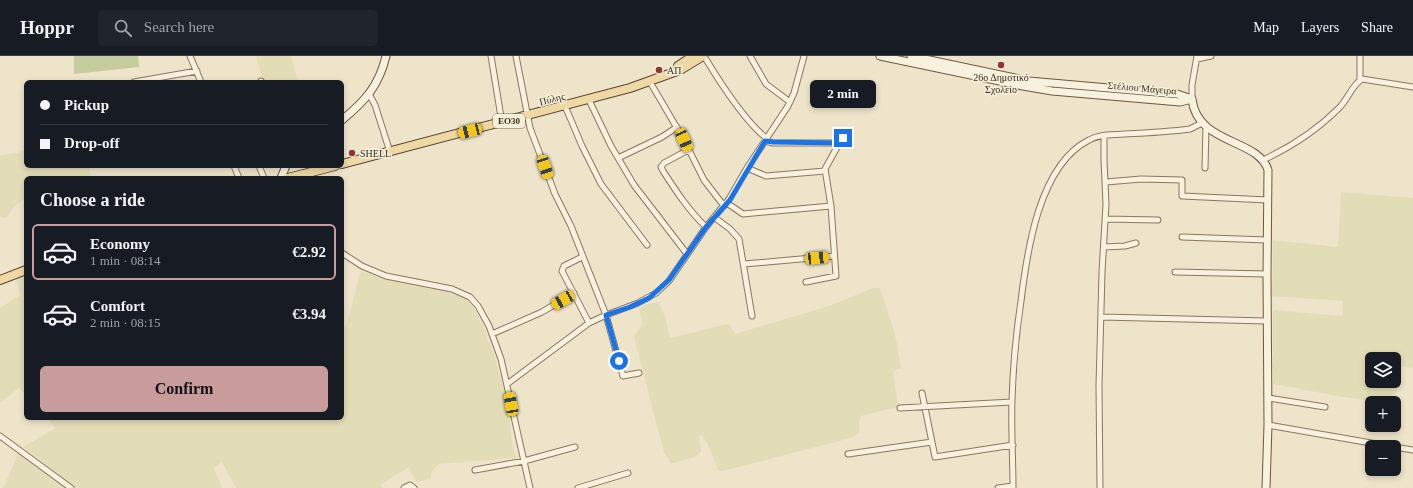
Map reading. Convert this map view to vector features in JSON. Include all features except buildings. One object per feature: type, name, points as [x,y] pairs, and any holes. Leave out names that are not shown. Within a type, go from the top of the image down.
[{"type":"main road","points":[[344,118],[369,94],[379,77],[386,56]]},
{"type":"main road","name":"Πύλης","points":[[673,72],[681,63],[693,56]]},
{"type":"main road","name":"Πύλης","points":[[344,164],[589,100],[650,82],[685,68],[703,56]]},
{"type":"main road","name":"Στέλιου Μάγειρα","points":[[880,56],[1023,86],[1052,90],[1180,102],[1192,99]]},
{"type":"main road","name":"Στέλιου Μάγειρα","points":[[912,56],[1029,81],[1177,94],[1192,99]]},
{"type":"main road","points":[[1192,99],[1195,112],[1204,125],[1255,154],[1263,160],[1268,170],[1268,425],[1266,488]]},
{"type":"main road","points":[[301,176],[328,168]]},
{"type":"main road","points":[[0,280],[24,271]]},
{"type":"street","points":[[190,56],[199,80]]},
{"type":"street","points":[[491,56],[502,123]]},
{"type":"street","points":[[516,56],[527,116],[555,194],[571,226],[606,315],[623,376],[639,373]]},
{"type":"street","points":[[703,56],[730,95],[766,139],[773,142],[840,143]]},
{"type":"street","points":[[750,56],[766,84],[790,102]]},
{"type":"street","points":[[507,384],[589,323],[634,305],[656,293],[671,278],[706,227],[725,205],[790,102],[804,56]]},
{"type":"street","points":[[1192,99],[1192,85],[1197,58],[1211,56]]},
{"type":"street","points":[[1360,56],[1360,80]]},
{"type":"street","points":[[145,80],[197,71]]},
{"type":"street","points":[[1263,160],[1289,148],[1330,116],[1341,106],[1360,80],[1365,78],[1413,87]]},
{"type":"street","points":[[650,82],[677,127],[704,180],[725,205],[743,214],[831,206]]},
{"type":"street","points":[[369,94],[375,105],[390,152]]},
{"type":"street","points":[[589,100],[618,158],[641,195],[687,254]]},
{"type":"street","points":[[565,106],[582,146],[601,184],[647,245]]},
{"type":"street","points":[[998,488],[1013,487],[1012,402],[1015,342],[1030,239],[1049,185],[1065,159],[1076,148],[1089,139],[1104,136],[1190,129],[1204,125],[1205,168]]},
{"type":"street","points":[[618,158],[662,137],[677,127]]},
{"type":"street","points":[[806,282],[836,276],[828,177],[825,171],[846,131]]},
{"type":"street","points":[[1100,488],[1100,384],[1106,182],[1104,136]]},
{"type":"street","points":[[688,150],[664,163],[662,167],[663,171],[696,218],[706,227]]},
{"type":"street","points":[[747,168],[766,176],[825,171]]},
{"type":"street","points":[[1106,182],[1141,179],[1182,180],[1182,196],[1268,200]]},
{"type":"street","points":[[714,217],[737,235],[741,245],[752,316]]},
{"type":"street","points":[[1105,220],[1158,220]]},
{"type":"street","points":[[1182,237],[1267,240]]},
{"type":"street","points":[[1104,248],[1125,246],[1136,243]]},
{"type":"street","points":[[344,254],[362,266],[386,276],[441,286],[466,295],[482,310],[492,334],[507,384],[530,488]]},
{"type":"street","points":[[744,264],[834,256]]},
{"type":"street","points":[[582,257],[562,268],[562,270],[589,323]]},
{"type":"street","points":[[1175,272],[1267,274]]},
{"type":"street","points":[[492,334],[542,312],[574,293]]},
{"type":"street","points":[[1102,317],[1267,321]]},
{"type":"street","points":[[922,393],[935,457],[1013,445]]},
{"type":"street","points":[[1268,398],[1325,407]]},
{"type":"street","points":[[900,408],[1012,402]]},
{"type":"street","points":[[1268,425],[1365,442]]},
{"type":"street","points":[[0,436],[71,488]]},
{"type":"street","points":[[848,454],[932,442]]},
{"type":"street","points":[[475,470],[524,461],[575,447]]},
{"type":"street","points":[[1401,448],[1413,450]]},
{"type":"street","points":[[578,488],[628,473]]},
{"type":"street","points":[[404,488],[410,485],[414,488]]},
{"type":"shaded area","points":[[256,56],[291,56],[297,80],[262,80]]},
{"type":"shaded area","points":[[24,151],[24,168],[89,168],[91,176],[24,176],[24,199],[14,207],[6,218],[0,217],[0,155]]},
{"type":"shaded area","points":[[1341,192],[1413,198],[1413,368],[1401,366],[1401,352],[1365,352],[1365,388],[1396,388],[1395,396],[1365,396],[1365,400],[1273,384],[1273,310],[1342,316],[1343,301],[1272,296],[1273,240],[1338,247]]},
{"type":"shaded area","points":[[361,271],[384,279],[445,291],[464,297],[479,317],[495,357],[509,409],[512,444],[516,458],[439,464],[432,471],[430,479],[416,482],[409,467],[380,485],[382,488],[236,488],[222,462],[214,468],[222,488],[76,488],[23,447],[56,428],[49,420],[344,420],[344,326],[346,326]]},
{"type":"shaded area","points":[[24,277],[24,393],[19,388],[0,403],[0,308],[20,295],[16,280]]},
{"type":"shaded area","points":[[873,288],[880,288],[895,334],[901,368],[893,371],[898,407],[861,416],[859,421],[859,433],[851,438],[722,471],[718,470],[707,442],[701,435],[699,435],[701,452],[694,457],[671,463],[664,453],[634,337],[643,323],[639,309],[647,304],[658,302],[665,316],[670,338],[726,324],[729,324],[735,334],[829,306]]},
{"type":"shaded area","points":[[19,453],[66,488],[3,488]]},
{"type":"green space","points":[[74,56],[138,56],[139,67],[74,74]]},
{"type":"place","name":"26ο Δημοτικό Σχολείο","points":[[1001,65]]},
{"type":"place","name":"ΑΠ","points":[[659,70]]},
{"type":"place","name":"SHELL","points":[[352,153]]},
{"type":"route","points":[[619,361],[606,315],[630,307],[649,298],[664,286],[675,273],[706,227],[730,200],[745,172],[765,141],[840,143],[843,138]]}]
